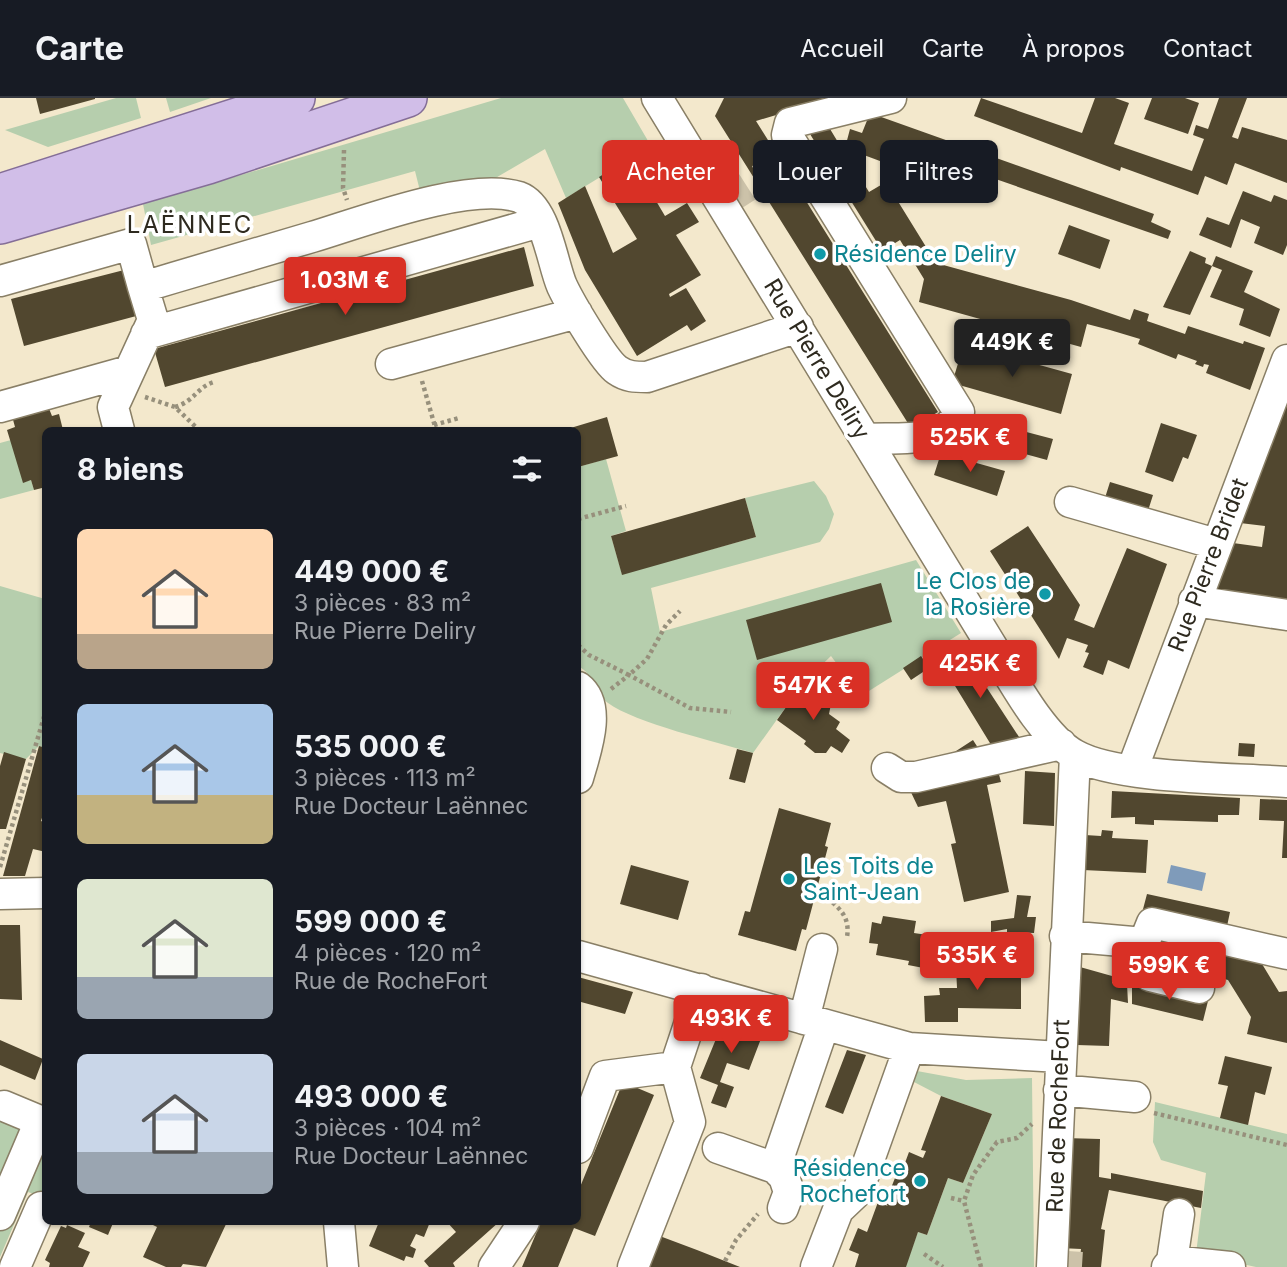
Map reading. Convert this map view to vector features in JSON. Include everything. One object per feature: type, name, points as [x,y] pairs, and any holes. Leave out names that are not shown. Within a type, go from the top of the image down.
[{"type":"main road","points":[[0,194],[296,98]]},
{"type":"main road","points":[[0,225],[208,165],[408,98]]},
{"type":"street","name":"Rue Pierre Deliry","points":[[657,98],[1010,676],[1068,750]]},
{"type":"street","points":[[866,439],[942,433],[954,425],[958,412],[787,135],[790,123],[891,98]]},
{"type":"street","points":[[143,287],[445,200],[495,194],[523,199],[540,222],[552,250],[561,284],[577,313],[614,369],[629,377],[647,377],[798,327]]},
{"type":"street","points":[[146,334],[540,222]]},
{"type":"street","points":[[0,281],[131,244],[153,320],[113,407],[118,427]]},
{"type":"street","points":[[391,364],[577,313]]},
{"type":"street","name":"Rue Pierre Bridet","points":[[1132,770],[1287,360]]},
{"type":"street","points":[[0,407],[125,380]]},
{"type":"street","points":[[1070,502],[1216,544]]},
{"type":"street","points":[[1194,601],[1287,615]]},
{"type":"street","points":[[581,764],[590,723],[583,694]]},
{"type":"street","points":[[887,768],[901,778],[916,777],[1068,750],[1105,766],[1132,770],[1287,782]]},
{"type":"street","name":"Rue de RocheFort","points":[[1052,1266],[1065,936],[1068,750]]},
{"type":"street","points":[[0,894],[42,893]]},
{"type":"street","points":[[1199,988],[1150,976],[1144,943],[1152,923],[1287,954]]},
{"type":"street","points":[[1065,936],[1144,943]]},
{"type":"street","points":[[783,1208],[789,1192],[780,1173],[814,1022],[822,949]]},
{"type":"street","points":[[581,957],[909,1048],[1060,1057]]},
{"type":"street","points":[[633,1267],[690,1122],[675,1067],[701,989]]},
{"type":"street","points":[[816,1267],[838,1210],[859,1191],[909,1048]]},
{"type":"street","points":[[581,1140],[605,1076],[675,1067]]},
{"type":"street","points":[[1059,1094],[1135,1097]]},
{"type":"street","points":[[1,1212],[40,1121],[4,1106]]},
{"type":"street","points":[[718,1148],[780,1173]]},
{"type":"street","points":[[15,1267],[42,1207]]},
{"type":"street","points":[[1179,1214],[1172,1265],[1230,1267]]},
{"type":"street","points":[[340,1225],[343,1267]]},
{"type":"street","points":[[494,1267],[522,1225]]},
{"type":"path","points":[[344,119],[343,188],[355,225]]},
{"type":"path","points":[[421,375],[435,427]]},
{"type":"path","points":[[125,380],[175,407],[195,427]]},
{"type":"path","points":[[175,407],[190,403],[202,386],[214,382]]},
{"type":"path","points":[[437,427],[459,418]]},
{"type":"path","points":[[581,518],[626,506]]},
{"type":"path","points":[[583,694],[608,692],[629,675],[647,659],[666,625],[680,611]]},
{"type":"path","points":[[581,648],[589,655],[690,708],[731,712]]},
{"type":"path","points":[[0,868],[42,724]]},
{"type":"path","points":[[981,1267],[964,1201],[973,1175],[997,1142],[1017,1138],[1059,1094]]},
{"type":"path","points":[[1135,1097],[1151,1112],[1287,1146]]},
{"type":"path","points":[[725,1261],[749,1222],[777,1195],[780,1173]]},
{"type":"path","points":[[951,1198],[964,1201]]},
{"type":"path","points":[[924,1254],[943,1267]]},
{"type":"green space","points":[[116,98],[136,98],[141,118],[48,147],[5,130]]},
{"type":"green space","points":[[166,98],[211,98],[170,112]]},
{"type":"green space","points":[[501,98],[623,98],[648,140],[602,140],[602,176],[566,198],[545,149],[487,183],[420,191],[415,171],[151,245],[143,204]]},
{"type":"green space","points":[[11,440],[24,482],[31,480],[34,490],[0,499],[0,443]]},
{"type":"green space","points":[[606,459],[626,531],[611,536],[622,574],[756,537],[745,498],[814,481],[826,496],[834,514],[829,529],[820,542],[651,588],[660,632],[916,560],[961,633],[861,696],[831,656],[803,683],[753,753],[637,718],[608,703],[581,668],[581,466]]},
{"type":"green space","points":[[0,586],[42,598],[42,747],[39,746],[26,759],[0,753]]},
{"type":"green space","points":[[917,1071],[966,1080],[1032,1078],[1034,1267],[905,1267],[918,1232],[927,1235],[948,1178],[963,1183],[992,1114],[941,1096],[914,1082]]},
{"type":"green space","points":[[1155,1102],[1287,1134],[1287,1267],[1256,1267],[1196,1254],[1206,1173],[1161,1160],[1153,1142]]},
{"type":"green space","points":[[42,1108],[42,1197],[28,1192],[0,1257],[0,1116]]},
{"type":"water","points":[[1171,865],[1206,873],[1202,891],[1167,883]]},
{"type":"building","points":[[36,98],[95,98],[95,99],[40,114]]},
{"type":"building","name":"Résidence Deliry","points":[[724,98],[833,98],[756,121],[768,140],[753,140],[753,176],[739,154],[739,140],[730,140],[715,116]]},
{"type":"building","points":[[981,98],[1082,133],[1095,98],[1115,98],[1129,103],[1114,144],[1192,171],[1204,139],[1193,135],[1196,125],[1208,129],[1219,98],[1247,98],[1232,137],[1238,139],[1242,127],[1287,140],[1287,183],[1235,163],[1227,185],[1205,176],[1198,195],[1121,167],[1120,171],[974,116]]},
{"type":"building","points":[[1152,98],[1185,98],[1199,103],[1188,134],[1144,119]]},
{"type":"building","points":[[870,113],[946,140],[880,140],[880,161],[866,156],[866,140],[847,140],[850,129],[862,133]]},
{"type":"building","points":[[827,124],[837,140],[814,140],[810,134]]},
{"type":"building","points":[[998,159],[1154,214],[1151,222],[1171,231],[1168,239],[998,180]]},
{"type":"building","points":[[585,186],[613,253],[637,239],[615,203],[657,203],[665,216],[687,203],[699,222],[676,235],[701,275],[669,294],[670,297],[686,288],[706,321],[691,331],[687,325],[637,356],[585,270],[558,203]]},
{"type":"building","points":[[880,186],[880,203],[899,203],[936,263],[1071,300],[1130,320],[1134,309],[1149,314],[1147,321],[1185,334],[1188,326],[1243,344],[1244,341],[1265,348],[1250,390],[1206,373],[1209,365],[1204,364],[1203,367],[1195,364],[1197,361],[1178,354],[1176,359],[1138,344],[1140,339],[1087,324],[1081,347],[919,302],[924,279],[900,240],[879,253],[873,244],[876,241],[852,203],[866,203],[866,187],[869,192]]},
{"type":"building","points":[[1243,191],[1271,202],[1274,195],[1287,200],[1287,245],[1283,255],[1254,243],[1260,227],[1241,219],[1231,248],[1199,235],[1207,217],[1229,225]]},
{"type":"building","name":"Résidence Deliry","points":[[770,203],[807,203],[938,412],[911,428]]},
{"type":"building","points":[[1069,225],[1110,240],[1100,269],[1058,254]]},
{"type":"building","points":[[524,247],[534,286],[165,387],[154,349]]},
{"type":"building","points":[[1190,251],[1206,258],[1205,263],[1212,266],[1190,315],[1163,307]]},
{"type":"building","points":[[1216,256],[1253,271],[1244,292],[1280,309],[1270,337],[1239,325],[1244,309],[1210,297],[1222,270],[1212,266]]},
{"type":"building","points":[[128,269],[140,315],[24,346],[11,299]]},
{"type":"building","points":[[964,344],[1072,374],[1061,414],[952,383]]},
{"type":"building","points":[[1287,398],[1287,608],[1213,596],[1233,543],[1262,547],[1265,526],[1240,523]]},
{"type":"building","points":[[48,406],[52,416],[59,414],[62,427],[42,427],[42,488],[34,490],[31,480],[23,483],[7,430],[15,427],[12,416]]},
{"type":"building","points":[[607,417],[618,456],[581,466],[581,427],[574,427]]},
{"type":"building","points":[[977,419],[1053,439],[1047,460],[971,439]]},
{"type":"building","points":[[1161,423],[1197,435],[1188,459],[1183,457],[1173,482],[1145,472]]},
{"type":"building","points":[[941,453],[1005,471],[997,496],[934,475]]},
{"type":"building","points":[[1110,482],[1153,495],[1147,514],[1104,501]]},
{"type":"building","points":[[745,498],[756,537],[622,575],[611,536]]},
{"type":"building","name":"Le Clos de la Rosière","points":[[1028,526],[1080,605],[1074,620],[1094,628],[1127,548],[1167,564],[1129,669],[1108,660],[1103,675],[1083,667],[1089,653],[1085,652],[1088,645],[1067,638],[1059,659],[990,551]]},
{"type":"building","points":[[881,583],[892,622],[757,660],[746,620]]},
{"type":"building","points":[[964,649],[1021,740],[993,748],[941,663]]},
{"type":"building","points":[[921,656],[929,668],[911,680],[903,668]]},
{"type":"building","points":[[803,683],[814,691],[811,695],[822,704],[825,700],[831,704],[829,714],[840,722],[836,729],[850,740],[842,753],[831,746],[826,753],[815,753],[804,744],[806,741],[777,720]]},
{"type":"building","points":[[973,740],[980,751],[955,757],[953,753]]},
{"type":"building","points":[[1239,743],[1255,744],[1254,757],[1238,756]]},
{"type":"building","points":[[39,746],[42,747],[42,851],[33,849],[25,876],[3,876]]},
{"type":"building","points":[[737,749],[753,753],[745,783],[729,779]]},
{"type":"building","points":[[4,752],[26,759],[6,829],[0,829],[0,766]]},
{"type":"building","points":[[997,767],[1001,782],[987,785],[1009,892],[964,902],[951,844],[956,843],[946,801],[918,807],[908,786]]},
{"type":"building","points":[[1025,771],[1055,773],[1054,826],[1023,824]]},
{"type":"building","points":[[1112,791],[1240,798],[1239,815],[1218,815],[1218,822],[1154,820],[1154,825],[1135,824],[1135,817],[1111,818]]},
{"type":"building","points":[[1260,799],[1287,800],[1287,858],[1282,858],[1284,821],[1259,820]]},
{"type":"building","name":"Les Toits de Saint-Jean","points":[[779,808],[831,823],[825,846],[828,847],[806,930],[802,929],[796,951],[738,935],[745,911],[750,912]]},
{"type":"building","points":[[1102,830],[1113,831],[1112,838],[1148,840],[1146,873],[1083,870],[1085,835],[1101,836]]},
{"type":"building","points":[[631,865],[689,881],[678,920],[620,904]]},
{"type":"building","points":[[1147,894],[1230,912],[1226,931],[1142,913]]},
{"type":"building","points":[[1017,895],[1031,896],[1027,917],[1036,917],[1034,933],[1007,932],[1007,929],[991,932],[991,921],[1014,918]]},
{"type":"building","points":[[883,916],[916,921],[914,933],[940,937],[934,970],[908,965],[909,961],[876,955],[878,944],[869,943],[872,922],[881,924]]},
{"type":"building","points":[[0,925],[20,925],[22,1000],[0,999]]},
{"type":"building","points":[[1220,945],[1256,954],[1279,992],[1287,991],[1287,1043],[1247,1034],[1251,1017],[1228,980],[1213,976]]},
{"type":"building","points":[[992,964],[1021,964],[1021,1009],[958,1008],[958,1022],[925,1022],[924,996],[940,995],[939,988],[957,988],[956,967],[992,967]]},
{"type":"building","points":[[1080,967],[1112,976],[1112,983],[1127,984],[1128,1003],[1111,999],[1109,1046],[1077,1045]]},
{"type":"building","points":[[581,978],[633,992],[625,1014],[581,1002]]},
{"type":"building","points":[[1132,983],[1208,1001],[1203,1021],[1132,1004]]},
{"type":"building","points":[[725,1017],[765,1028],[749,1070],[727,1063],[720,1082],[734,1087],[726,1108],[711,1103],[718,1085],[700,1078]]},
{"type":"building","points":[[0,1040],[42,1059],[35,1080],[0,1065]]},
{"type":"building","points":[[847,1050],[866,1055],[843,1114],[825,1107]]},
{"type":"building","points":[[1225,1056],[1272,1067],[1265,1095],[1255,1092],[1248,1125],[1220,1118],[1228,1086],[1218,1084]]},
{"type":"building","points":[[623,1082],[654,1095],[595,1236],[574,1228],[558,1267],[522,1267],[540,1225],[581,1225],[581,1185]]},
{"type":"building","name":"Résidence Rochefort","points":[[941,1096],[992,1114],[963,1183],[948,1178],[927,1235],[918,1232],[906,1267],[855,1267],[859,1254],[849,1250],[858,1228],[867,1232],[878,1202],[888,1206],[885,1203],[895,1178],[899,1179],[909,1152],[923,1158],[926,1151],[921,1150]]},
{"type":"building","points":[[1064,1138],[1100,1139],[1099,1177],[1111,1179],[1111,1173],[1203,1191],[1201,1208],[1109,1190],[1101,1229],[1105,1230],[1101,1267],[1079,1267],[1081,1249],[1060,1248]]},
{"type":"building","points":[[67,1225],[85,1233],[78,1247],[90,1252],[83,1267],[49,1267],[50,1263],[45,1260],[61,1226],[66,1228]]},
{"type":"building","points":[[90,1225],[112,1225],[108,1235],[89,1227]]},
{"type":"building","points":[[153,1225],[226,1225],[206,1267],[183,1264],[181,1267],[166,1267],[143,1257],[157,1227]]},
{"type":"building","points":[[378,1225],[429,1225],[424,1237],[416,1234],[410,1246],[416,1249],[413,1258],[406,1256],[404,1261],[369,1246]]},
{"type":"building","points":[[450,1225],[496,1225],[453,1263],[455,1267],[429,1267],[424,1261],[456,1232]]},
{"type":"building","points":[[657,1235],[697,1250],[740,1267],[644,1267]]},
{"type":"tunnel","points":[[739,192],[753,183]]},
{"type":"tunnel","points":[[1052,1265],[1084,1267]]},
{"type":"place","name":"Résidence Deliry","points":[[820,254]]},
{"type":"place","name":"Le Clos de la Rosière","points":[[1045,594]]},
{"type":"place","name":"Les Toits de Saint-Jean","points":[[789,879]]},
{"type":"place","name":"Résidence Rochefort","points":[[920,1181]]},
{"type":"district","name":"LAËNNEC","points":[[190,225]]}]
